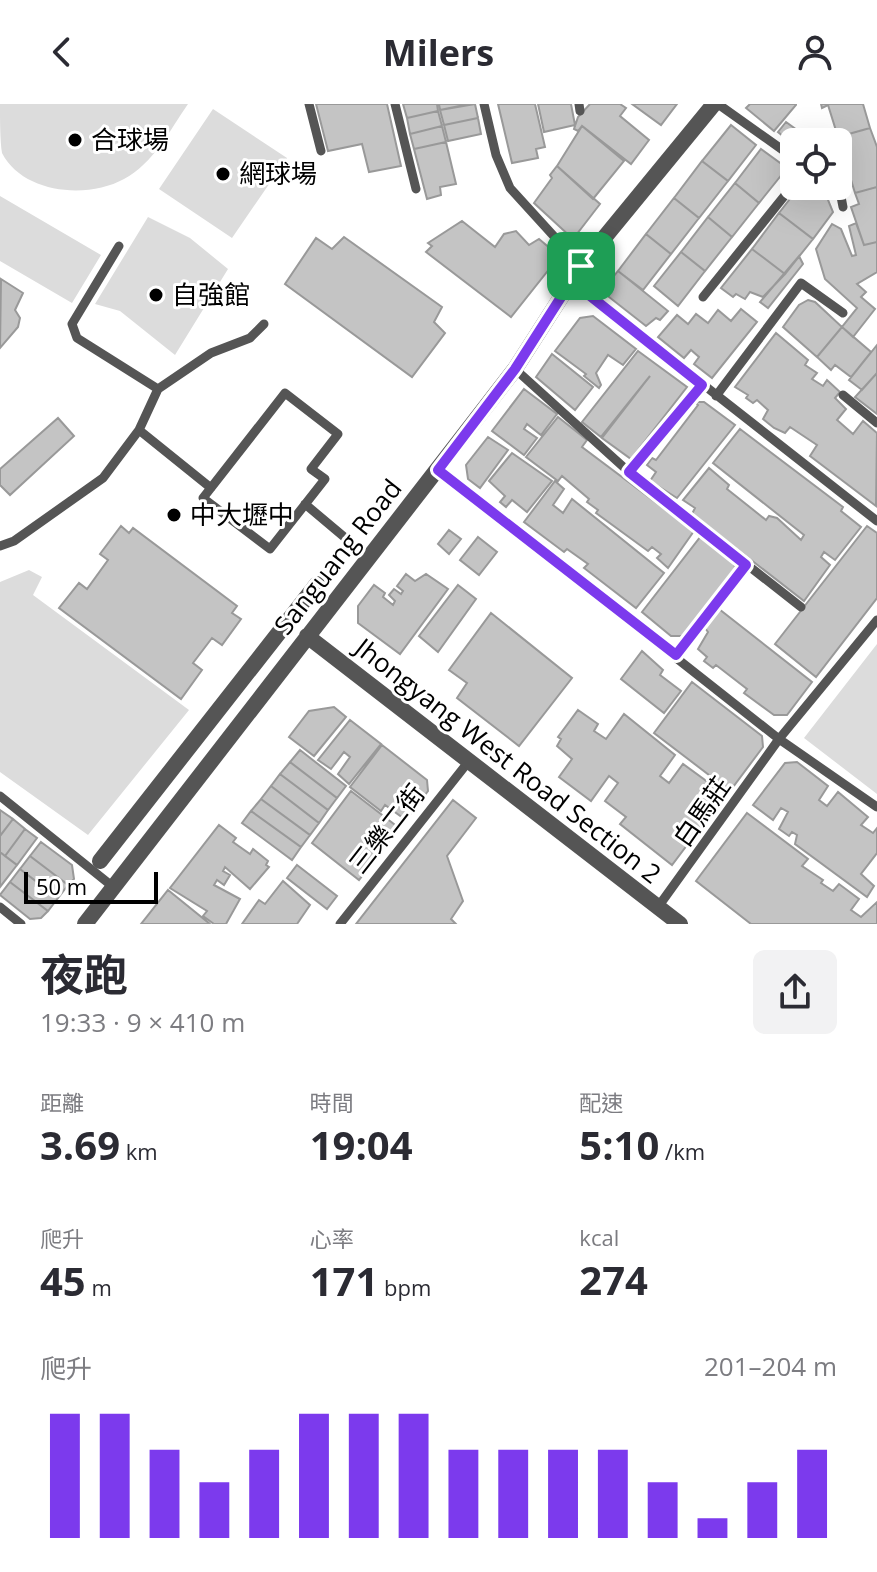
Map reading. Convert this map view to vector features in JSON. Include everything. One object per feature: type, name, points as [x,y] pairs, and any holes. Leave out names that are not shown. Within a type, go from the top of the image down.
[{"type":"street","name":"Sanguang Road","points":[[85,924],[515,369],[581,266],[716,104]]},
{"type":"street","points":[[100,861],[317,584]]},
{"type":"street","name":"Jhongyang West Road Section 2","points":[[307,636],[680,924]]},
{"type":"lane","points":[[309,104],[321,151]]},
{"type":"lane","points":[[395,104],[416,189]]},
{"type":"lane","points":[[484,104],[496,155],[510,188],[581,266],[589,295],[877,521]]},
{"type":"lane","points":[[716,104],[780,148]]},
{"type":"lane","points":[[703,297],[781,200]]},
{"type":"lane","points":[[842,200],[843,207]]},
{"type":"lane","points":[[119,246],[72,324],[77,338],[158,389]]},
{"type":"lane","points":[[716,396],[801,283],[843,313]]},
{"type":"lane","points":[[0,546],[14,541],[103,478],[139,430],[158,389],[211,353],[250,338],[264,324]]},
{"type":"lane","points":[[515,369],[629,472],[801,607]]},
{"type":"lane","points":[[629,472],[702,385]]},
{"type":"lane","points":[[285,393],[338,434],[311,469],[325,479],[305,504],[270,549],[203,498],[285,393]]},
{"type":"lane","points":[[843,395],[877,423]]},
{"type":"lane","points":[[139,430],[211,488]]},
{"type":"lane","points":[[438,470],[779,739],[877,807]]},
{"type":"lane","points":[[305,504],[368,557]]},
{"type":"lane","points":[[676,655],[746,565]]},
{"type":"lane","name":"白馬莊","points":[[658,907],[779,739],[877,620]]},
{"type":"lane","name":"三樂二街","points":[[340,924],[469,761]]},
{"type":"lane","points":[[0,796],[112,886]]},
{"type":"lane","points":[[0,907],[21,924]]},
{"type":"shaded area","points":[[0,104],[188,104],[160,146],[134,173],[109,185],[75,190],[40,185],[12,167],[2,153]]},
{"type":"shaded area","name":"網球場","points":[[213,109],[287,158],[232,238],[159,189]]},
{"type":"shaded area","points":[[0,196],[101,255],[72,303],[0,261]]},
{"type":"shaded area","name":"自強館","points":[[148,217],[190,238],[228,269],[175,355],[120,311],[95,304]]},
{"type":"shaded area","points":[[29,570],[42,577],[33,595],[189,710],[88,835],[0,772],[0,582]]},
{"type":"shaded area","points":[[877,644],[877,794],[804,738]]},
{"type":"building","points":[[316,104],[387,104],[401,166],[369,172],[362,144],[328,151]]},
{"type":"building","points":[[403,104],[437,104],[438,111],[407,118]]},
{"type":"building","points":[[439,104],[469,104],[440,110]]},
{"type":"building","points":[[475,104],[478,118],[444,125],[440,110]]},
{"type":"building","points":[[498,104],[535,104],[545,147],[536,149],[538,158],[512,163]]},
{"type":"building","points":[[538,104],[571,104],[575,125],[544,132]]},
{"type":"building","points":[[590,104],[620,104],[626,108],[620,116],[649,140],[631,164],[582,126],[578,131],[574,129],[578,117]]},
{"type":"building","points":[[632,104],[677,104],[661,125]]},
{"type":"building","points":[[750,104],[796,105],[774,131],[746,108]]},
{"type":"building","points":[[821,104],[863,104],[870,128],[852,133],[852,128],[835,128],[828,105],[822,108]]},
{"type":"building","points":[[438,111],[442,126],[410,134],[407,118]]},
{"type":"building","points":[[478,118],[481,134],[448,141],[444,125]]},
{"type":"building","points":[[731,125],[756,145],[728,181],[702,161]]},
{"type":"building","points":[[442,126],[446,142],[414,149],[410,134]]},
{"type":"building","points":[[582,126],[624,161],[593,199],[557,166]]},
{"type":"building","points":[[870,128],[877,147],[877,187],[855,193],[852,183],[852,133]]},
{"type":"building","points":[[446,142],[456,184],[440,187],[441,195],[427,199],[414,149]]},
{"type":"building","points":[[761,149],[780,163],[780,177],[759,203],[735,183]]},
{"type":"building","points":[[702,161],[728,181],[699,218],[674,198]]},
{"type":"building","points":[[557,166],[600,204],[573,239],[534,203]]},
{"type":"building","points":[[735,183],[759,203],[732,237],[708,217]]},
{"type":"building","points":[[877,187],[877,242],[864,245],[851,207],[859,204],[855,193]]},
{"type":"building","points":[[674,198],[699,218],[671,254],[646,234]]},
{"type":"building","points":[[789,200],[828,200],[833,212],[813,239],[779,213]]},
{"type":"building","points":[[779,213],[813,239],[785,274],[752,249]]},
{"type":"building","points":[[708,217],[732,237],[705,271],[681,252]]},
{"type":"building","points":[[462,221],[495,247],[504,234],[516,231],[529,245],[539,239],[552,250],[554,263],[511,317],[426,252],[432,246],[428,243]]},
{"type":"building","points":[[856,223],[864,245],[877,242],[877,272],[857,284],[866,292],[861,297],[875,309],[853,337],[842,327],[857,308],[825,279],[816,249],[832,224],[841,229],[852,256],[856,255],[849,226]]},
{"type":"building","points":[[646,234],[671,254],[643,290],[618,271]]},
{"type":"building","points":[[344,237],[442,307],[434,322],[445,333],[412,377],[285,284],[316,238],[332,249]]},
{"type":"building","points":[[752,249],[785,274],[763,297],[750,292],[745,299],[736,294],[733,297],[721,288]]},
{"type":"building","points":[[681,252],[705,271],[678,306],[654,286]]},
{"type":"building","points":[[799,256],[803,264],[768,308],[760,302]]},
{"type":"building","points":[[618,271],[668,311],[660,320],[656,318],[646,326],[609,297],[606,286]]},
{"type":"building","points":[[1,279],[23,293],[15,310],[20,318],[18,327],[0,348]]},
{"type":"building","points":[[808,300],[815,302],[842,327],[817,357],[783,327],[799,305]]},
{"type":"building","points":[[741,309],[757,322],[712,378],[694,364],[699,357],[691,350],[684,358],[658,337],[677,315],[688,324],[696,314],[708,323],[718,310],[731,321]]},
{"type":"building","points":[[593,316],[636,349],[623,365],[608,355],[596,373],[601,385],[599,388],[555,351],[580,318]]},
{"type":"building","points":[[842,327],[871,352],[851,377],[835,365],[831,370],[817,357]]},
{"type":"building","points":[[776,333],[808,360],[805,365],[817,373],[812,379],[823,386],[827,380],[840,392],[835,398],[846,409],[837,420],[853,434],[863,421],[877,433],[876,506],[810,456],[817,445],[790,427],[785,433],[774,428],[763,419],[768,410],[757,400],[753,403],[746,398],[748,395],[735,387]]},
{"type":"building","points":[[877,345],[877,373],[862,390],[849,380]]},
{"type":"building","points":[[638,351],[687,387],[631,459],[602,438],[650,376],[601,437],[582,422]]},
{"type":"building","points":[[552,354],[593,387],[575,410],[536,377]]},
{"type":"building","points":[[877,373],[877,414],[855,397]]},
{"type":"building","points":[[524,389],[557,414],[541,435],[527,424],[524,429],[537,438],[524,455],[492,431]]},
{"type":"building","points":[[695,402],[704,402],[735,425],[677,498],[650,481],[656,472],[647,465],[652,458],[656,460],[698,405]]},
{"type":"building","points":[[558,417],[587,440],[582,447],[694,531],[668,568],[657,558],[661,554],[652,547],[648,551],[596,513],[598,510],[587,502],[589,499],[562,476],[558,481],[526,457]]},
{"type":"building","points":[[58,418],[74,436],[10,495],[0,485],[0,469]]},
{"type":"building","points":[[740,429],[843,507],[841,511],[861,527],[835,560],[824,552],[821,557],[830,565],[804,601],[692,514],[695,508],[683,500],[709,468],[729,485],[727,489],[766,520],[769,516],[777,518],[801,540],[804,535],[713,463]]},
{"type":"building","points":[[488,437],[508,450],[480,488],[468,479],[466,465]]},
{"type":"building","points":[[512,453],[552,481],[527,512],[512,500],[506,507],[500,502],[505,496],[489,481]]},
{"type":"building","points":[[555,481],[564,489],[553,505],[563,513],[572,499],[664,573],[636,608],[584,568],[588,564],[567,549],[564,552],[524,522]]},
{"type":"building","points":[[121,526],[129,533],[133,528],[237,606],[232,613],[241,619],[222,645],[212,638],[193,663],[202,670],[181,699],[59,608],[79,583],[87,589],[108,560],[100,554]]},
{"type":"building","points":[[867,526],[877,533],[877,598],[816,677],[775,644]]},
{"type":"building","points":[[449,530],[461,539],[449,554],[438,544]]},
{"type":"building","points":[[701,536],[734,562],[735,568],[684,636],[671,636],[642,612]]},
{"type":"building","points":[[478,537],[497,552],[479,575],[460,560]]},
{"type":"building","points":[[406,574],[415,581],[426,574],[448,589],[400,654],[358,623],[358,606],[374,585],[385,593],[383,597],[393,605],[395,601],[389,595],[394,589],[401,594],[403,591],[397,586]]},
{"type":"building","points":[[458,585],[476,599],[438,652],[419,636]]},
{"type":"building","points":[[719,609],[812,682],[787,715],[774,715],[744,693],[747,689],[716,665],[713,668],[704,661],[707,657],[698,649],[708,632],[705,628]]},
{"type":"building","points":[[491,613],[572,678],[519,746],[457,698],[467,683],[449,670]]},
{"type":"building","points":[[642,651],[663,670],[660,675],[681,691],[664,713],[621,679]]},
{"type":"building","points":[[692,682],[762,736],[763,747],[730,791],[654,733]]},
{"type":"building","points":[[334,707],[346,717],[314,756],[289,737],[309,711]]},
{"type":"building","points":[[578,710],[598,724],[594,731],[606,739],[624,714],[675,755],[660,776],[669,783],[683,764],[720,791],[716,796],[721,800],[672,865],[620,824],[626,817],[605,801],[618,783],[609,776],[591,801],[559,777],[572,759],[557,746],[561,739],[558,737]]},
{"type":"building","points":[[350,720],[381,744],[349,784],[338,774],[350,757],[344,752],[331,769],[318,760]]},
{"type":"building","points":[[382,745],[427,780],[428,791],[406,820],[385,805],[381,811],[350,787]]},
{"type":"building","points":[[300,750],[346,786],[337,798],[290,762]]},
{"type":"building","points":[[290,762],[337,798],[328,810],[280,774]]},
{"type":"building","points":[[797,762],[828,786],[819,800],[827,806],[838,792],[868,817],[861,825],[873,833],[877,828],[877,853],[861,874],[874,886],[867,897],[795,844],[797,835],[792,832],[789,836],[779,829],[788,812],[781,808],[773,820],[753,805],[785,763]]},
{"type":"building","points":[[280,774],[328,810],[319,823],[271,786]]},
{"type":"building","points":[[271,786],[319,823],[310,835],[261,799]]},
{"type":"building","points":[[351,791],[399,828],[359,880],[312,843]]},
{"type":"building","points":[[261,799],[310,835],[301,847],[251,811]]},
{"type":"building","points":[[453,800],[476,818],[447,856],[463,901],[451,919],[456,924],[356,924]]},
{"type":"building","points":[[0,810],[13,819],[0,836]]},
{"type":"building","points":[[251,811],[301,847],[292,860],[242,823]]},
{"type":"building","points":[[747,813],[808,859],[802,866],[823,880],[821,883],[833,891],[839,884],[859,899],[851,910],[861,917],[877,902],[877,924],[751,924],[696,881]]},
{"type":"building","points":[[13,819],[25,829],[5,856],[0,852],[0,836]]},
{"type":"building","points":[[219,825],[236,838],[233,842],[250,854],[253,849],[268,861],[266,865],[269,867],[250,889],[225,867],[223,871],[230,875],[224,885],[217,880],[214,885],[240,899],[226,924],[214,924],[203,916],[207,911],[170,888]]},
{"type":"building","points":[[25,829],[37,838],[17,865],[5,856]]},
{"type":"building","points":[[41,842],[72,865],[74,879],[68,885],[30,856]]},
{"type":"building","points":[[0,852],[17,865],[0,887]]},
{"type":"building","points":[[30,856],[68,885],[58,898],[20,869]]},
{"type":"building","points":[[297,865],[337,896],[327,909],[287,878]]},
{"type":"building","points":[[20,869],[58,898],[48,911],[10,882]]},
{"type":"building","points":[[283,881],[310,905],[297,924],[242,924],[259,900],[265,904]]},
{"type":"building","points":[[10,882],[48,911],[41,918],[30,919],[0,895]]},
{"type":"building","points":[[168,890],[210,924],[141,924]]},
{"type":"place","name":"合球場","points":[[75,140]]},
{"type":"place","name":"網球場","points":[[223,174]]},
{"type":"place","name":"自強館","points":[[156,295]]},
{"type":"place","name":"中大壢中","points":[[174,515]]},
{"type":"route","points":[[581,266],[589,295],[702,385],[629,472],[746,565],[676,655],[438,470],[515,369],[581,266]]}]
